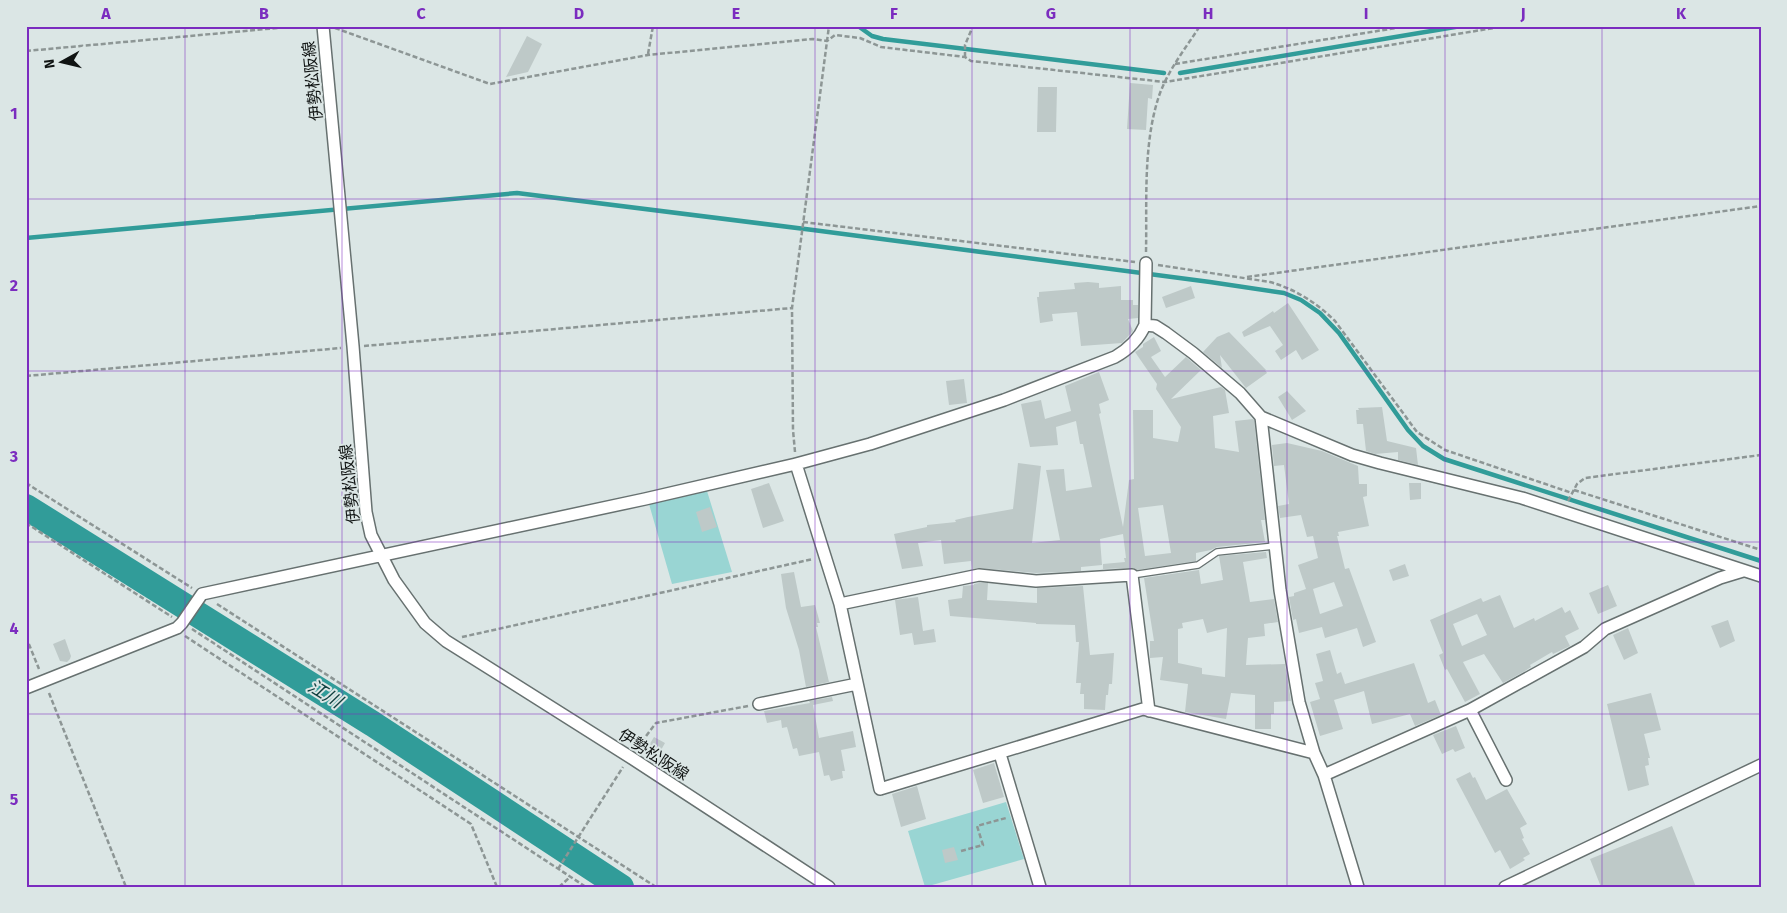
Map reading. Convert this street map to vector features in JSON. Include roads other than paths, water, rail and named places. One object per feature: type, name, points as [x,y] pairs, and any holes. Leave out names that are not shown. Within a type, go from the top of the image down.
[{"type":"street","name":"伊勢松阪線","points":[[323,26],[353,346],[366,512],[371,535],[380,555],[411,605],[425,623],[446,641],[630,757],[828,887]]},
{"type":"street","points":[[26,688],[179,625],[202,594],[645,499],[796,464],[870,444],[1004,400],[1115,357],[1134,343],[1142,333],[1145,325],[1146,270]]},
{"type":"street","points":[[1145,325],[1155,326],[1193,353],[1240,394],[1261,417],[1352,454],[1530,501],[1761,576]]},
{"type":"street","points":[[1261,417],[1280,590],[1299,702],[1314,753],[1324,775],[1354,886]]},
{"type":"street","points":[[796,464],[840,604],[880,789],[1143,709],[1314,753]]},
{"type":"street","points":[[1324,775],[1470,710],[1584,647],[1606,629],[1720,578],[1743,571]]},
{"type":"street","points":[[840,604],[979,575],[1036,581],[1132,575],[1148,711]]},
{"type":"street","points":[[759,704],[857,684]]},
{"type":"street","points":[[1470,710],[1506,780]]},
{"type":"street","points":[[1000,754],[1040,887]]},
{"type":"street","points":[[1505,887],[1761,765]]},
{"type":"lane","points":[[1132,575],[1198,565],[1216,552],[1275,546]]},
{"type":"waterway","points":[[858,26],[872,36],[883,39],[1164,73]]},
{"type":"waterway","points":[[1180,73],[1461,26]]},
{"type":"waterway","points":[[26,238],[517,193],[813,230],[1284,293],[1301,300],[1320,313],[1339,333],[1408,430],[1423,446],[1444,459],[1761,561]]},
{"type":"waterway","name":"江川","points":[[26,507],[373,724],[621,887]]}]
